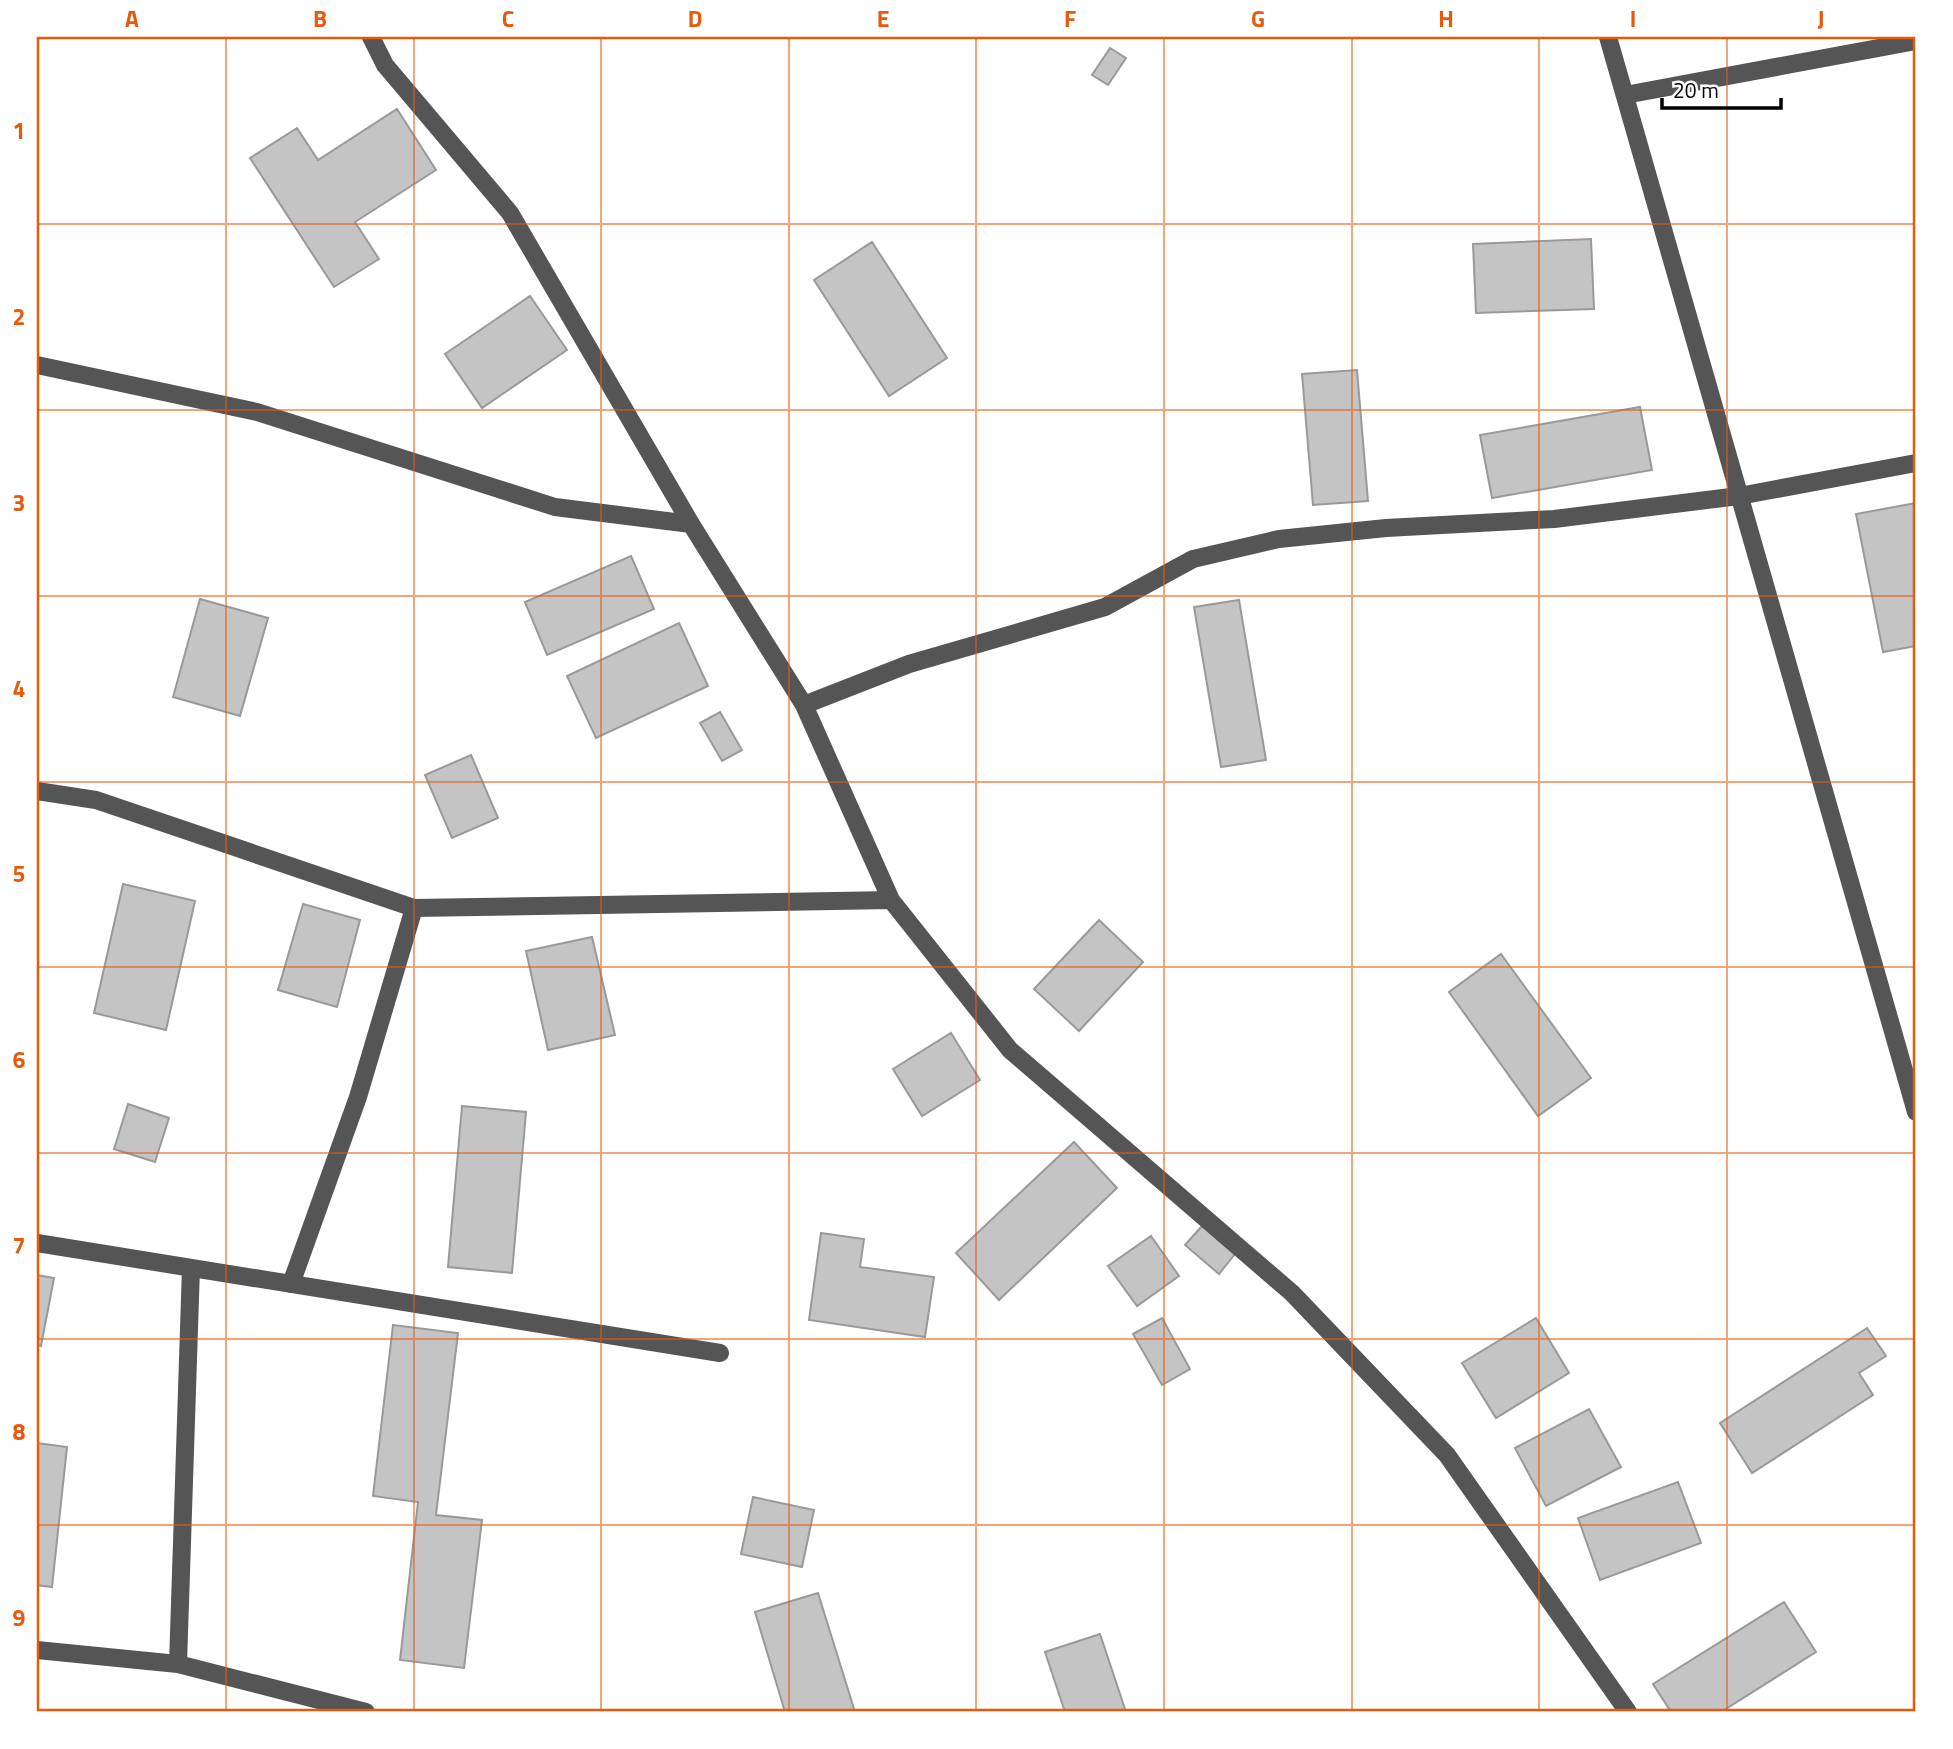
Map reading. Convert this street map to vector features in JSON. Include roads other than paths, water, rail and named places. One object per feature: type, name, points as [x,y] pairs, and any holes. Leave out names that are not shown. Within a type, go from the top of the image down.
[{"type":"street","points":[[371,37],[385,65],[510,213],[691,524],[804,705],[891,900],[1010,1050],[1292,1293],[1447,1455],[1628,1712]]},
{"type":"street","points":[[1608,37],[1916,1112]]},
{"type":"street","points":[[1625,95],[1916,41]]},
{"type":"street","points":[[37,365],[257,412],[555,507],[691,524]]},
{"type":"street","points":[[804,705],[909,664],[1105,607],[1194,559],[1279,538],[1386,528],[1554,519],[1739,496],[1916,463]]},
{"type":"street","points":[[37,790],[96,800],[414,908],[891,900]]},
{"type":"street","points":[[291,1284],[358,1097],[414,908]]},
{"type":"street","points":[[37,1242],[720,1353]]},
{"type":"street","points":[[178,1664],[191,1268]]},
{"type":"street","points":[[37,1650],[178,1664],[366,1712]]}]
